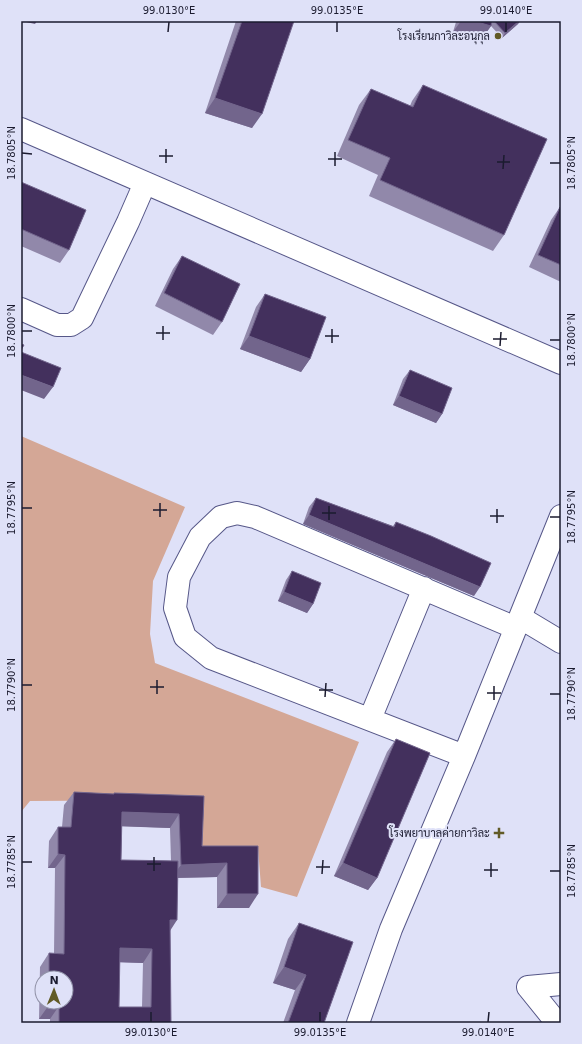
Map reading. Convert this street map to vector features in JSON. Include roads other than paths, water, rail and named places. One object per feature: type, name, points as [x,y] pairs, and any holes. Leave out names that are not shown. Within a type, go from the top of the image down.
[{"type":"lane","points":[[21,129],[561,363]]},
{"type":"lane","points":[[21,309],[57,326],[71,325],[82,318],[145,183]]},
{"type":"lane","points":[[464,756],[211,658],[185,637],[175,608],[179,576],[200,536],[221,517],[237,513],[255,517],[424,588],[518,623],[561,642]]},
{"type":"lane","points":[[358,1023],[391,929],[464,756],[561,516]]},
{"type":"lane","points":[[370,719],[424,588]]},
{"type":"lane","points":[[557,1023],[528,987],[561,984]]},
{"type":"place","name":"โรงเรียนกาวิละอนุกุล","points":[[498,36]]},
{"type":"place","name":"โรงพยาบาลค่ายกาวิละ","points":[[499,833]]}]
